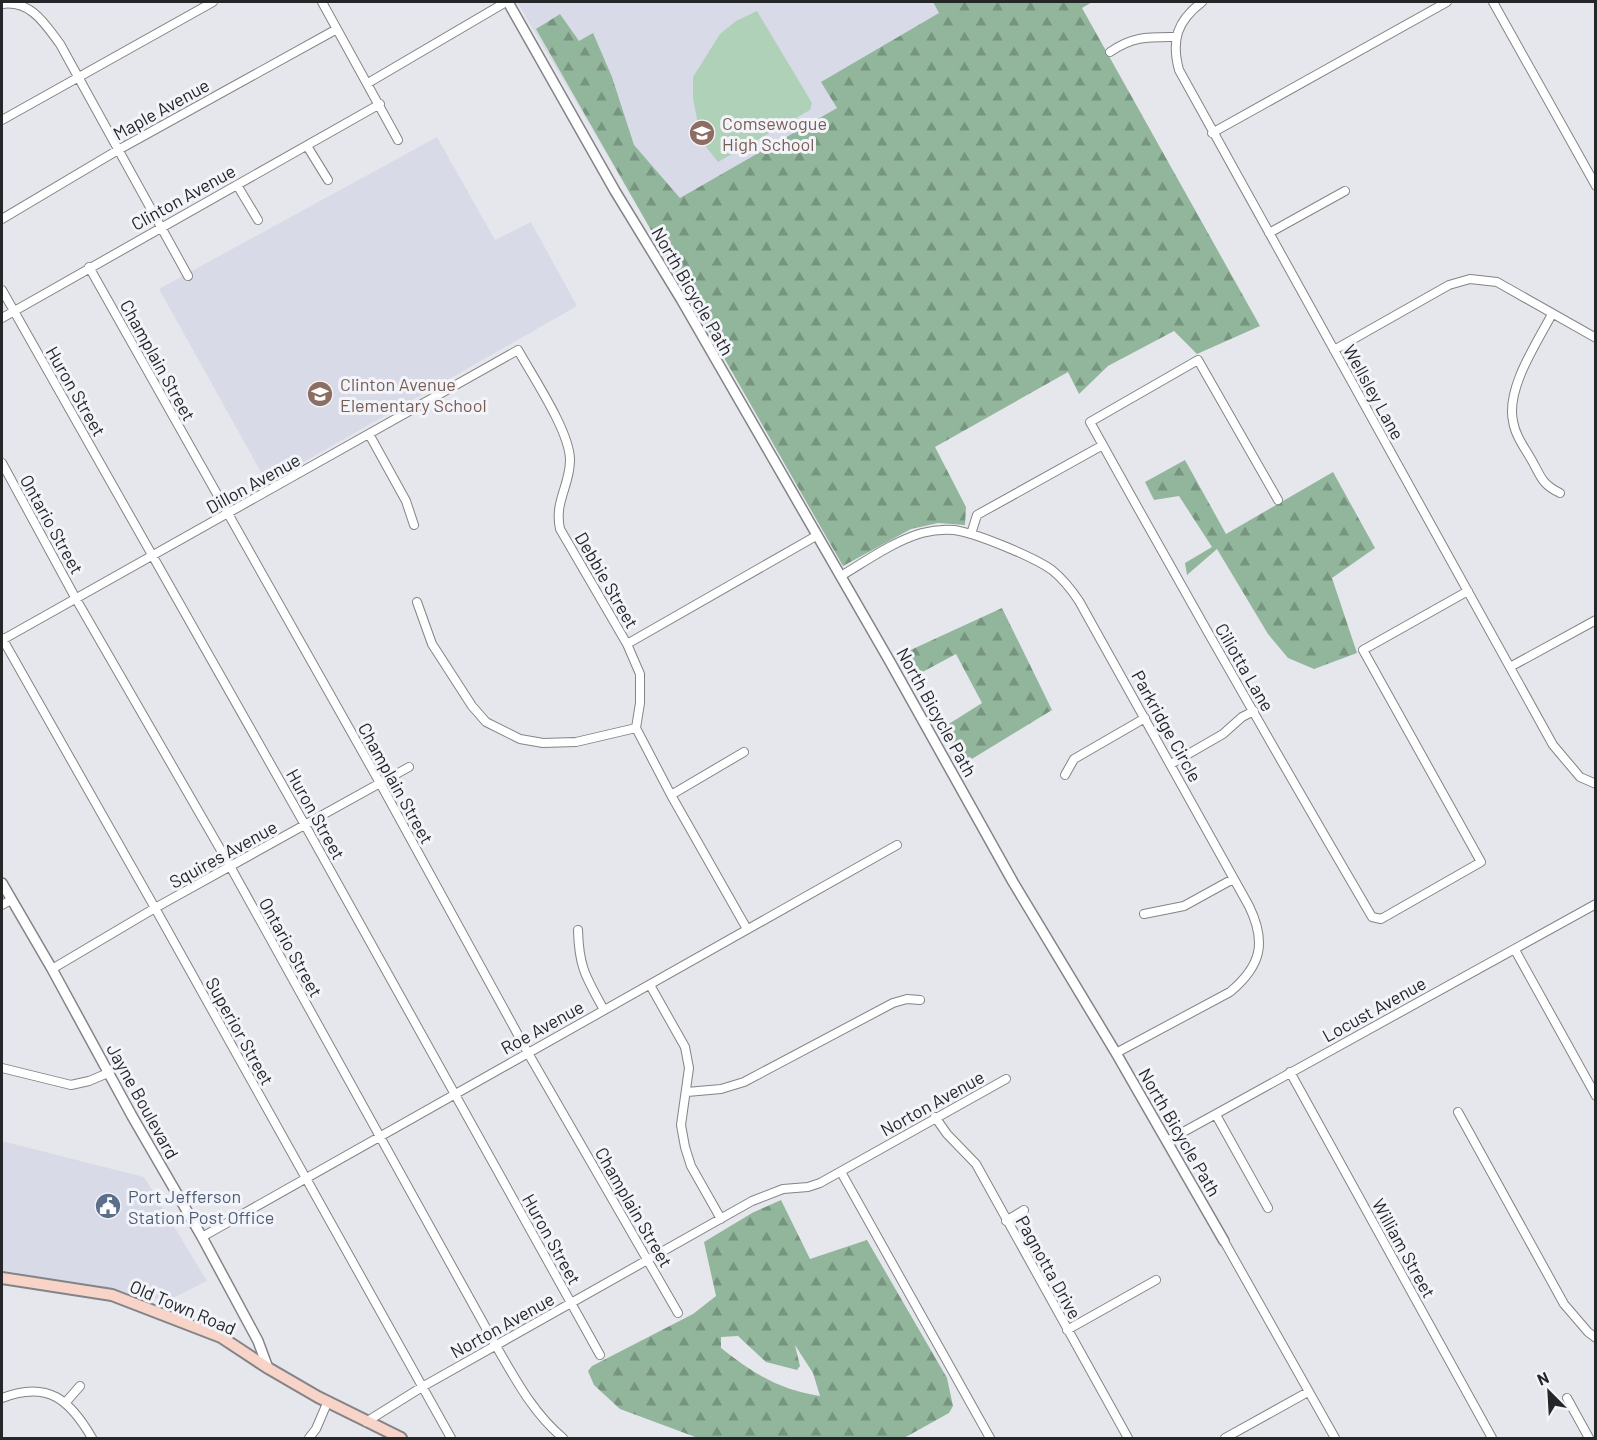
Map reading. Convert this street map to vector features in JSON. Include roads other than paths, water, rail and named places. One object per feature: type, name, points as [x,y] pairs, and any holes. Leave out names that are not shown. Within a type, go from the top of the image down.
[{"type":"main road","name":"Old Town Road","points":[[2,1278],[112,1295],[221,1337],[268,1368],[366,1422],[401,1438]]},
{"type":"street","points":[[2,120],[213,2]]},
{"type":"street","points":[[322,2],[398,140]]},
{"type":"street","points":[[368,83],[507,2]]},
{"type":"street","name":"North Bicycle Path","points":[[507,2],[841,576],[1002,863],[1167,1141],[1335,1438]]},
{"type":"street","points":[[1110,52],[1125,42],[1139,38],[1175,38],[1191,10],[1202,2]]},
{"type":"street","points":[[1212,133],[1447,2]]},
{"type":"street","points":[[1493,2],[1596,186]]},
{"type":"street","points":[[2,4],[16,4],[25,7],[40,18],[60,44],[188,276]]},
{"type":"street","name":"Maple Avenue","points":[[2,219],[118,150],[337,29]]},
{"type":"street","name":"Wellsley Lane","points":[[1175,38],[1175,54],[1179,70],[1212,133],[1552,745],[1580,777],[1596,784]]},
{"type":"street","name":"Clinton Avenue","points":[[2,318],[380,104]]},
{"type":"street","points":[[307,146],[328,180]]},
{"type":"street","points":[[237,185],[258,220]]},
{"type":"street","points":[[1269,233],[1345,191]]},
{"type":"street","name":"Champlain Street","points":[[89,267],[380,783],[528,1053],[678,1313]]},
{"type":"street","points":[[1334,350],[1449,285],[1470,279],[1497,282],[1596,338]]},
{"type":"street","name":"Huron Street","points":[[2,290],[154,556],[600,1355]]},
{"type":"street","points":[[1552,314],[1516,384],[1511,408],[1513,424],[1518,437],[1547,487],[1560,493]]},
{"type":"street","name":"Dillon Avenue","points":[[2,639],[154,556],[518,350]]},
{"type":"street","name":"Debbie Street","points":[[518,350],[566,436],[569,471],[558,504],[560,529],[627,645],[640,674],[640,703],[636,728]]},
{"type":"street","name":"Ciliotta Lane","points":[[1278,500],[1198,360],[1090,422],[1291,780],[1372,917],[1381,919],[1480,862],[1363,650],[1468,591]]},
{"type":"street","points":[[369,434],[406,501],[414,525]]},
{"type":"street","points":[[971,534],[977,515],[1103,445]]},
{"type":"street","name":"Ontario Street","points":[[2,463],[76,599],[230,866],[527,1400],[563,1438]]},
{"type":"street","name":"Parkridge Circle","points":[[841,576],[905,540],[937,530],[953,530],[971,534],[1041,562],[1067,584],[1079,601],[1171,764],[1255,919],[1259,932],[1260,945],[1252,969],[1244,981],[1230,992],[1116,1053]]},
{"type":"street","points":[[627,645],[816,536]]},
{"type":"street","points":[[417,602],[432,644],[472,706],[486,722],[520,739],[543,743],[576,742],[636,728],[747,929]]},
{"type":"street","points":[[1510,667],[1596,620]]},
{"type":"street","name":"Superior Street","points":[[2,639],[452,1438]]},
{"type":"street","points":[[1171,764],[1223,734],[1242,717],[1254,711]]},
{"type":"street","points":[[1065,775],[1074,759],[1145,718]]},
{"type":"street","points":[[671,795],[744,752]]},
{"type":"street","name":"Squires Avenue","points":[[52,969],[155,908],[409,767]]},
{"type":"street","name":"Roe Avenue","points":[[202,1237],[897,845]]},
{"type":"street","points":[[1144,914],[1184,906],[1233,879]]},
{"type":"street","name":"Jayne Boulevard","points":[[2,883],[202,1237],[258,1341],[268,1368]]},
{"type":"street","points":[[2,905],[11,900]]},
{"type":"street","name":"Locust Avenue","points":[[1167,1141],[1596,904]]},
{"type":"street","points":[[578,930],[578,954],[583,972],[604,1010]]},
{"type":"street","points":[[1515,950],[1596,1096]]},
{"type":"street","points":[[650,985],[685,1047],[689,1068],[681,1125],[685,1147],[691,1166],[721,1219]]},
{"type":"street","points":[[687,1092],[721,1089],[744,1082],[893,1003],[907,999],[920,1000]]},
{"type":"street","points":[[2,1068],[71,1085],[89,1082],[108,1073]]},
{"type":"street","name":"William Street","points":[[1290,1072],[1492,1438]]},
{"type":"street","name":"Norton Avenue","points":[[366,1422],[422,1387],[721,1219],[770,1193],[783,1189],[808,1187],[841,1172],[1006,1079]]},
{"type":"street","points":[[1458,1112],[1564,1304],[1596,1338]]},
{"type":"street","points":[[1216,1114],[1268,1208]]},
{"type":"street","name":"Pagnotta Drive","points":[[935,1117],[947,1134],[976,1164],[1066,1330],[1128,1438]]},
{"type":"street","points":[[841,1172],[990,1438]]},
{"type":"street","points":[[1006,1221],[1024,1210]]},
{"type":"street","points":[[1066,1330],[1154,1281]]},
{"type":"street","points":[[66,1402],[80,1386]]},
{"type":"street","points":[[2,1398],[32,1391],[45,1393],[66,1402],[78,1415],[92,1438]]},
{"type":"street","points":[[1225,1438],[1308,1392]]},
{"type":"street","points":[[1567,1398],[1589,1438]]},
{"type":"street","points":[[309,1438],[316,1429],[328,1401]]},
{"type":"place","name":"Comsewogue High School","points":[[702,133]]},
{"type":"place","name":"Clinton Avenue Elementary School","points":[[320,394]]},
{"type":"place","name":"Port Jefferson Station Post Office","points":[[108,1206]]}]
